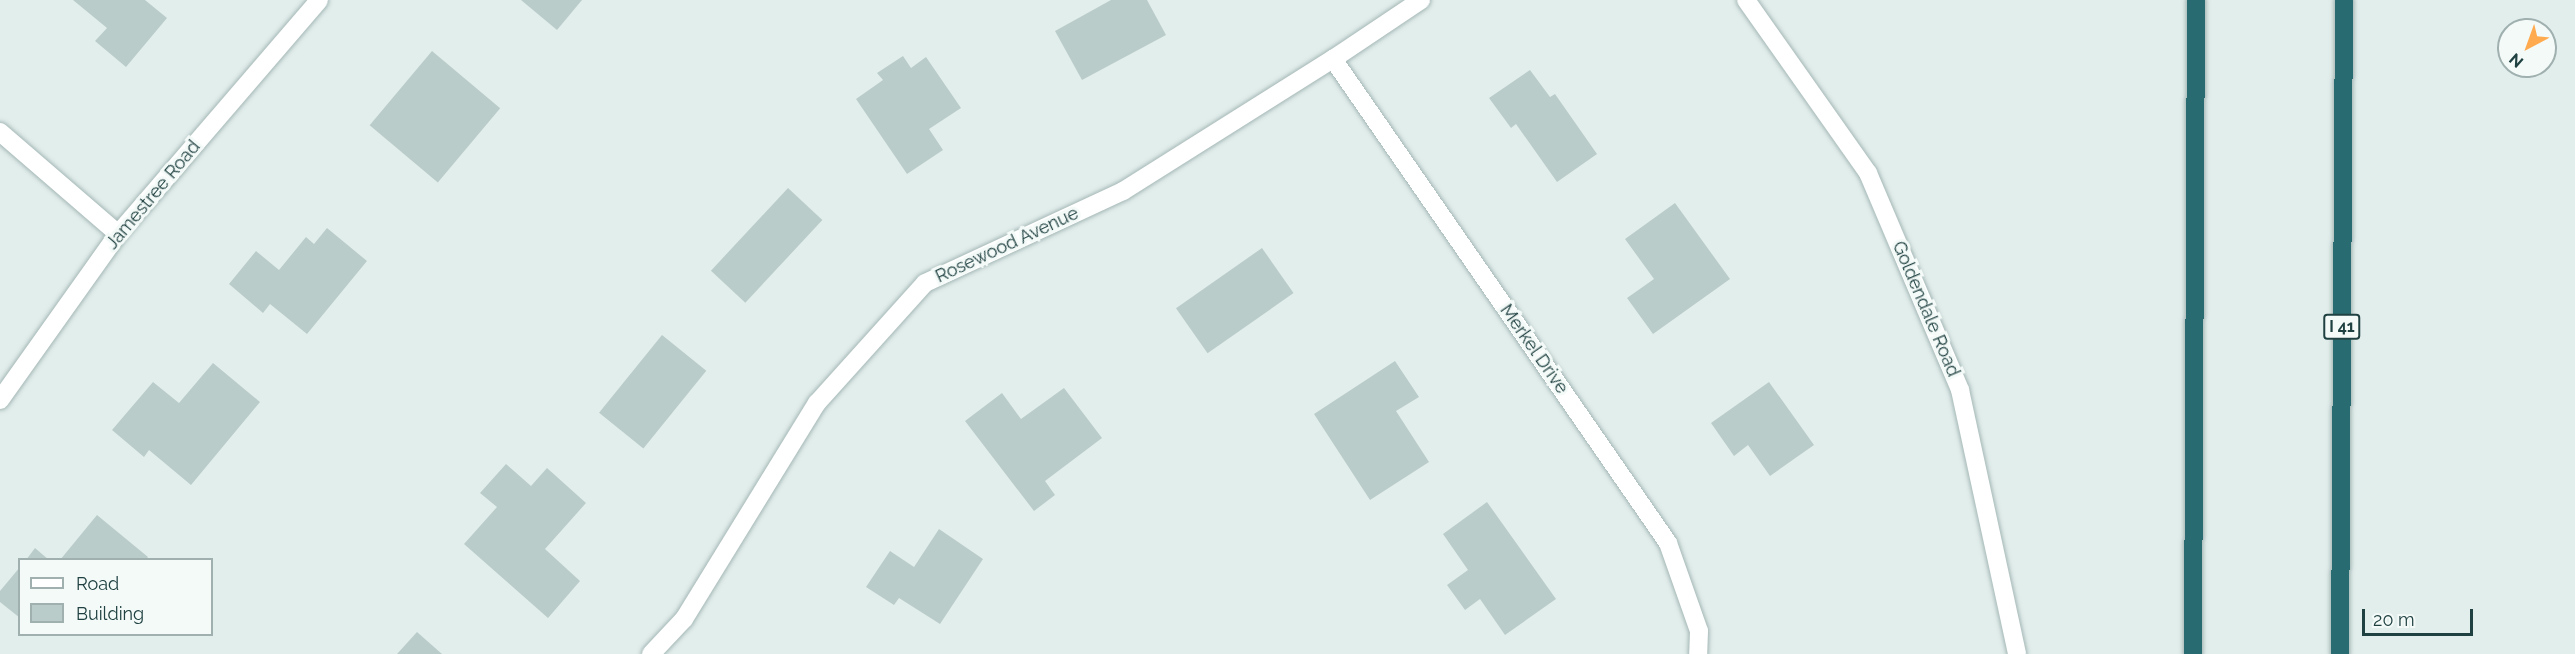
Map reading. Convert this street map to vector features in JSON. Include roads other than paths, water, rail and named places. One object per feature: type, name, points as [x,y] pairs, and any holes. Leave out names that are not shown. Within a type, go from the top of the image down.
[{"type":"highway","points":[[2193,654],[2196,0]]},
{"type":"highway","name":"I 41","points":[[2340,654],[2344,0]]},
{"type":"street","name":"Jamestree Road","points":[[0,400],[118,234],[319,0]]},
{"type":"street","name":"Rosewood Avenue","points":[[651,654],[684,619],[817,403],[925,283],[1123,191],[1334,59],[1420,0]]},
{"type":"street","name":"Goldendale Road","points":[[1746,0],[1868,173],[1960,390],[2017,654]]},
{"type":"street","name":"Merkel Drive","points":[[1334,59],[1668,543],[1699,631],[1698,654]]},
{"type":"street","points":[[0,132],[118,234]]}]
